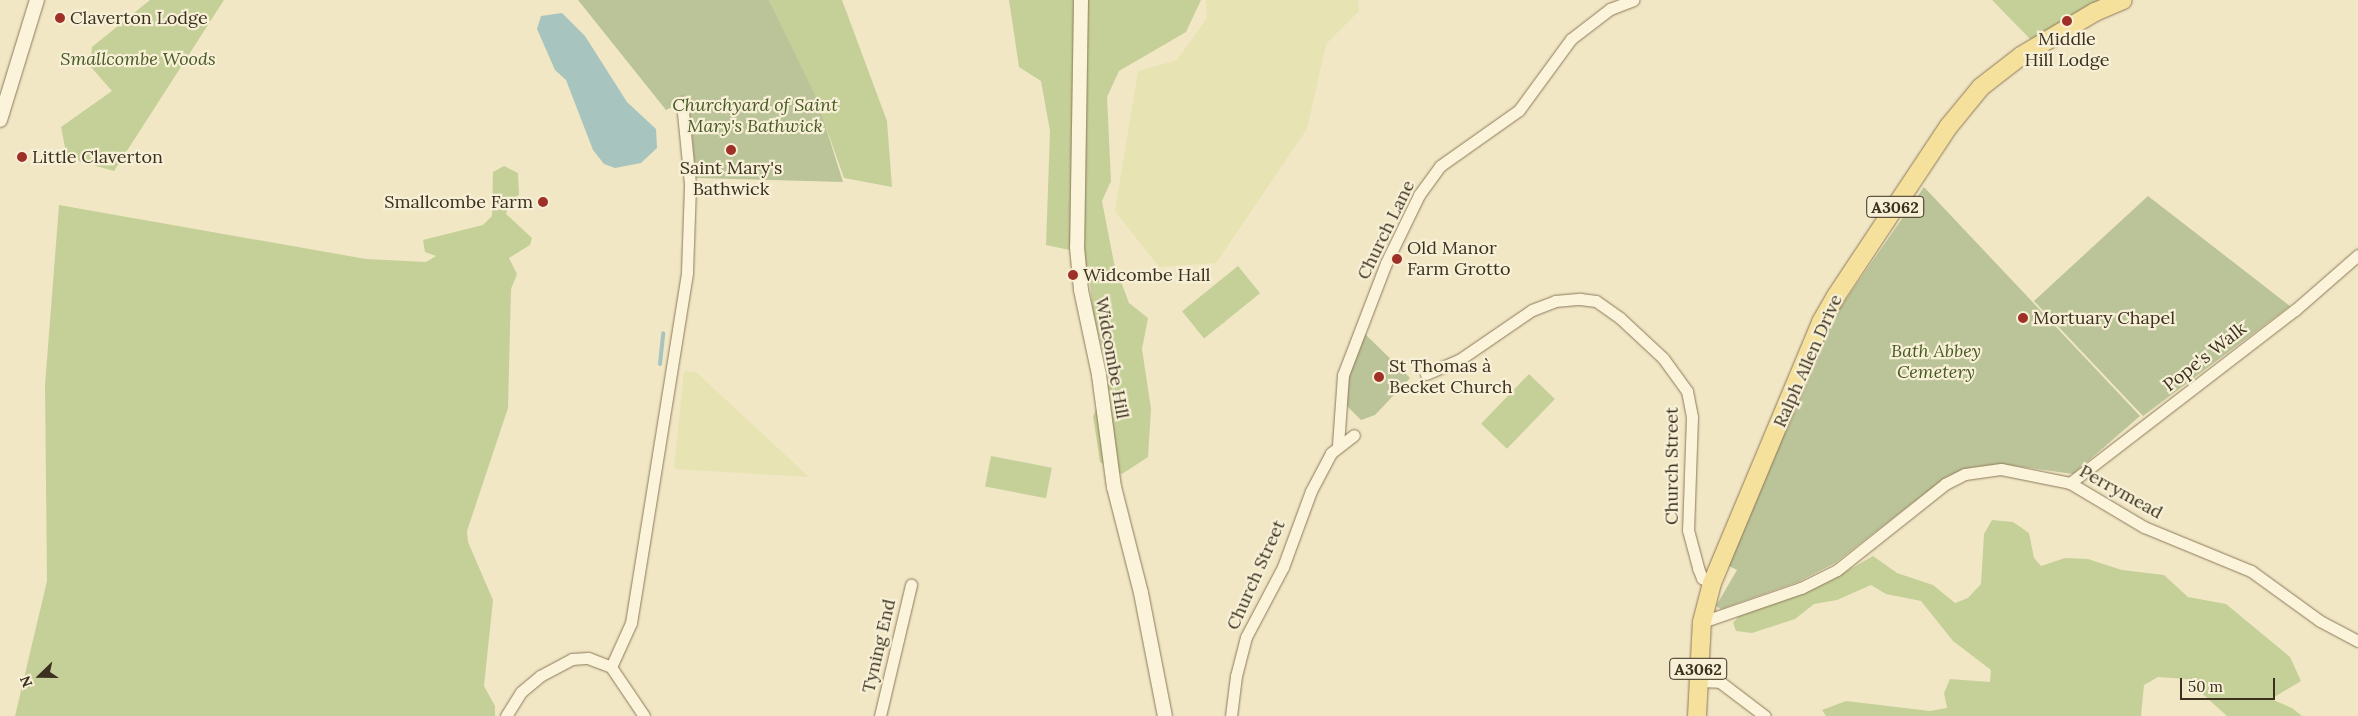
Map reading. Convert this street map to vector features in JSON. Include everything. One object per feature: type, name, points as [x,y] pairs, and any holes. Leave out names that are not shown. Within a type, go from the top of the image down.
[{"type":"main road","name":"Ralph Allen Drive","points":[[1702,622],[1712,583],[1821,322],[1949,126],[1981,87],[2021,56],[2095,12],[2123,0]]},
{"type":"main road","name":"A3062","points":[[1697,716],[1697,681],[1702,622]]},
{"type":"street","points":[[0,120],[38,0]]},
{"type":"street","name":"Widcombe Hill","points":[[1081,0],[1077,152],[1080,273],[1099,374],[1112,478],[1141,593],[1165,716]]},
{"type":"street","name":"Church Lane","points":[[1338,446],[1344,375],[1386,263],[1419,195],[1440,166],[1519,110],[1571,39],[1610,9],[1633,0]]},
{"type":"street","points":[[611,667],[631,623],[687,272],[690,184],[682,102]]},
{"type":"street","name":"Pope's Walk","points":[[2070,482],[2295,310],[2358,255]]},
{"type":"street","name":"Church Street","points":[[1426,374],[1459,360],[1532,310],[1556,301],[1580,299],[1596,301],[1620,318],[1663,358],[1687,391],[1692,417],[1688,530],[1702,578],[1712,583]]},
{"type":"street","name":"Church Street","points":[[1231,716],[1236,676],[1246,637],[1283,567],[1311,491],[1338,446],[1354,435]]},
{"type":"street","name":"Perrymead","points":[[1702,622],[1801,588],[1837,570],[1945,484],[1965,474],[2001,469],[2070,482],[2144,527],[2245,568],[2320,621],[2358,641]]},
{"type":"street","name":"Tyning End","points":[[880,716],[911,585]]},
{"type":"street","points":[[506,716],[521,692],[540,676],[572,659],[595,660],[611,667],[644,716]]},
{"type":"street","points":[[1697,681],[1720,682],[1766,716]]},
{"type":"shaded area","points":[[1206,0],[1358,0],[1359,11],[1326,44],[1307,129],[1216,263],[1159,267],[1115,211],[1138,71],[1177,60],[1207,18]]},
{"type":"shaded area","points":[[684,371],[696,372],[809,477],[674,469]]},
{"type":"green space","name":"Smallcombe Woods","points":[[150,0],[224,0],[114,171],[67,158],[61,127],[112,91],[90,66],[92,47]]},
{"type":"green space","name":"Churchyard of Saint Mary's Bathwick","points":[[578,0],[769,0],[817,99],[843,182],[696,178],[689,102],[682,102],[666,110]]},
{"type":"green space","points":[[769,0],[842,0],[887,121],[892,187],[844,178],[816,99]]},
{"type":"green space","points":[[1009,0],[1201,0],[1186,32],[1119,71],[1107,97],[1111,181],[1102,201],[1114,263],[1129,303],[1148,318],[1142,349],[1151,409],[1148,457],[1122,474],[1100,462],[1093,416],[1110,378],[1093,313],[1090,285],[1079,252],[1046,245],[1050,131],[1041,81],[1019,67]]},
{"type":"green space","points":[[1992,0],[2100,0],[2031,40]]},
{"type":"green space","points":[[504,166],[518,173],[519,195],[510,201],[506,214],[532,238],[530,245],[509,258],[517,274],[511,289],[508,408],[467,531],[468,542],[493,600],[484,686],[495,706],[495,716],[15,716],[47,581],[45,385],[59,205],[366,259],[426,262],[436,256],[425,252],[423,240],[483,225],[492,216],[493,172]]},
{"type":"green space","name":"Bath Abbey Cemetery","points":[[1924,187],[2140,416],[2073,474],[2001,464],[1973,467],[1946,477],[1835,563],[1798,582],[1721,609],[1716,606],[1737,570],[1727,565],[1835,315]]},
{"type":"green space","points":[[2148,196],[2290,306],[2143,416],[2034,301]]},
{"type":"green space","points":[[1238,266],[1260,293],[1204,339],[1182,311]]},
{"type":"green space","points":[[1364,333],[1410,378],[1375,415],[1361,420],[1344,403],[1348,380]]},
{"type":"green space","points":[[1529,374],[1555,399],[1507,449],[1481,424]]},
{"type":"green space","points":[[991,456],[1052,468],[1046,498],[985,486]]},
{"type":"green space","points":[[1992,520],[2013,522],[2029,533],[2034,558],[2041,566],[2065,558],[2088,559],[2122,570],[2164,575],[2188,597],[2226,604],[2290,657],[2301,681],[2271,699],[2292,708],[2302,716],[2227,716],[2186,679],[2158,677],[2144,685],[2141,716],[1826,716],[1822,710],[1846,701],[1930,711],[1947,708],[1944,693],[1950,679],[1990,682],[1991,670],[1953,641],[1921,601],[1886,594],[1871,585],[1837,600],[1814,604],[1795,619],[1752,633],[1736,631],[1733,623],[1739,616],[1826,583],[1873,556],[1897,573],[1933,585],[1955,603],[1968,598],[1981,584],[1984,534]]},
{"type":"water","points":[[562,13],[585,36],[627,102],[656,129],[657,148],[641,163],[615,168],[604,164],[593,150],[566,80],[555,70],[537,29],[541,16]]},
{"type":"waterway","points":[[660,364],[663,333]]},
{"type":"place","name":"Claverton Lodge","points":[[60,18]]},
{"type":"place","name":"Middle Hill Lodge","points":[[2067,21]]},
{"type":"place","name":"Saint Mary's Bathwick","points":[[731,150]]},
{"type":"place","name":"Little Claverton","points":[[22,157]]},
{"type":"place","name":"Smallcombe Farm","points":[[543,202]]},
{"type":"place","name":"Old Manor Farm Grotto","points":[[1397,259]]},
{"type":"place","name":"Widcombe Hall","points":[[1073,275]]},
{"type":"place","name":"Mortuary Chapel","points":[[2023,318]]},
{"type":"place","name":"St Thomas à Becket Church","points":[[1379,377]]}]
